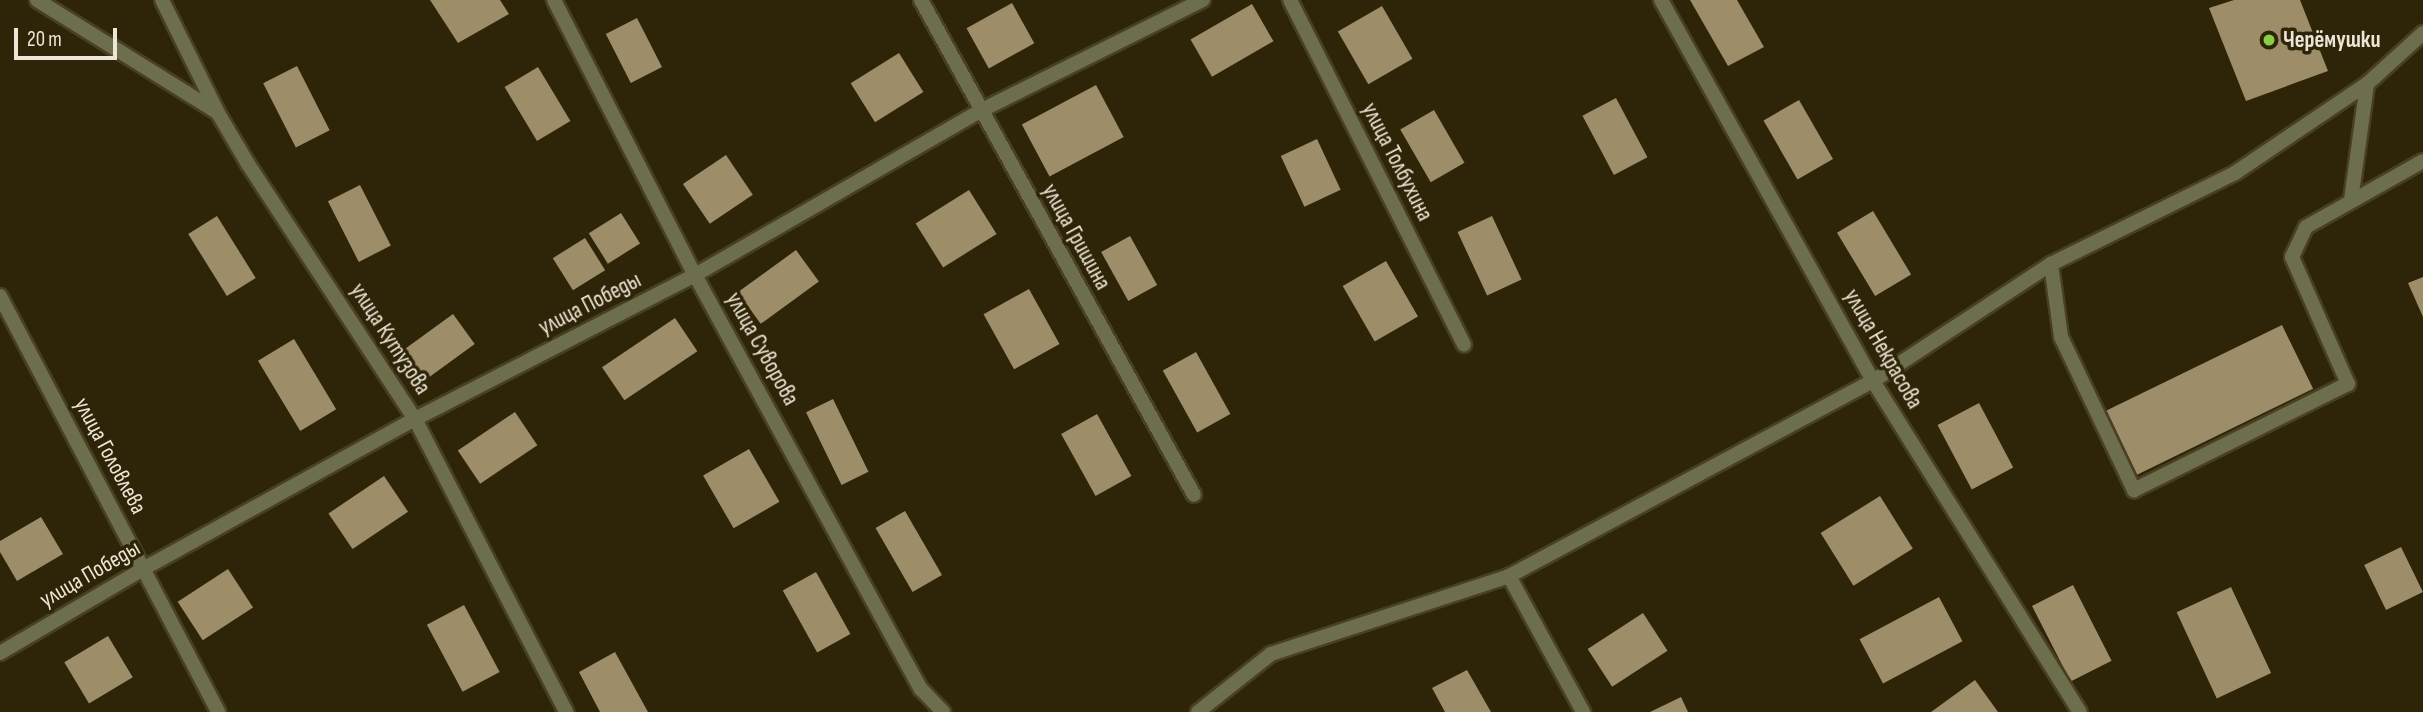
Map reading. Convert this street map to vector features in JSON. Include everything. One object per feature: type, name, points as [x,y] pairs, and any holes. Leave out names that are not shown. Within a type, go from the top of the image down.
[{"type":"street","points":[[37,0],[218,113]]},
{"type":"street","name":"улица Кутузова","points":[[162,0],[218,113],[248,164],[415,419],[566,712]]},
{"type":"street","name":"улица Суворова","points":[[554,0],[695,275],[921,690],[943,712]]},
{"type":"street","name":"улица Гришина","points":[[921,0],[1194,495]]},
{"type":"street","name":"улица Победы","points":[[0,653],[143,569],[415,419],[695,275],[980,111],[1203,0]]},
{"type":"street","name":"улица Толбухина","points":[[1290,0],[1464,345]]},
{"type":"street","name":"улица Некрасова","points":[[1661,0],[1873,381],[2080,712]]},
{"type":"street","points":[[1198,712],[1271,654],[1509,576],[1873,381],[2051,264],[2235,173],[2367,83],[2423,33]]},
{"type":"street","points":[[2351,200],[2367,83]]},
{"type":"street","points":[[2051,264],[2061,337],[2134,491],[2348,384],[2292,257],[2306,227],[2423,161]]},
{"type":"street","name":"улица Головлева","points":[[0,296],[218,712]]},
{"type":"street","points":[[1509,576],[1583,712]]},
{"type":"building","points":[[430,0],[500,0],[509,14],[458,43]]},
{"type":"building","points":[[1690,0],[1737,0],[1764,47],[1728,66]]},
{"type":"building","name":"Черёмушки","points":[[2234,0],[2300,0],[2328,71],[2246,101],[2209,8]]},
{"type":"building","points":[[1012,3],[1034,43],[989,68],[967,28]]},
{"type":"building","points":[[1252,4],[1274,41],[1212,77],[1191,40]]},
{"type":"building","points":[[1382,6],[1412,59],[1368,84],[1338,32]]},
{"type":"building","points":[[637,18],[662,67],[631,83],[606,34]]},
{"type":"building","points":[[899,53],[923,92],[875,122],[851,83]]},
{"type":"building","points":[[297,66],[330,130],[296,147],[263,83]]},
{"type":"building","points":[[538,67],[570,121],[537,141],[505,87]]},
{"type":"building","points":[[1096,85],[1124,137],[1050,177],[1022,124]]},
{"type":"building","points":[[1616,98],[1647,157],[1614,175],[1582,116]]},
{"type":"building","points":[[1799,100],[1833,159],[1797,179],[1763,120]]},
{"type":"building","points":[[1434,110],[1464,163],[1431,182],[1400,130]]},
{"type":"building","points":[[1317,139],[1341,190],[1304,207],[1281,156]]},
{"type":"building","points":[[726,155],[753,195],[710,224],[683,184]]},
{"type":"building","points":[[360,185],[391,246],[359,262],[328,201]]},
{"type":"building","points":[[969,190],[997,234],[943,267],[916,223]]},
{"type":"building","points":[[1873,211],[1911,274],[1875,296],[1837,233]]},
{"type":"building","points":[[621,213],[640,244],[608,264],[589,233]]},
{"type":"building","points":[[217,216],[256,278],[227,296],[188,234]]},
{"type":"building","points":[[1492,216],[1522,279],[1487,296],[1458,232]]},
{"type":"building","points":[[1130,236],[1157,285],[1128,301],[1101,252]]},
{"type":"building","points":[[585,238],[605,270],[573,290],[553,258]]},
{"type":"building","points":[[796,250],[819,282],[761,324],[738,292]]},
{"type":"building","points":[[1386,261],[1418,316],[1375,341],[1343,286]]},
{"type":"building","points":[[2423,277],[2423,317],[2408,283]]},
{"type":"building","points":[[1029,289],[1060,344],[1014,369],[984,314]]},
{"type":"building","points":[[453,314],[475,344],[422,382],[400,352]]},
{"type":"building","points":[[675,318],[697,351],[624,400],[602,367]]},
{"type":"building","points":[[2282,325],[2313,389],[2136,475],[2105,411]]},
{"type":"building","points":[[294,339],[336,409],[300,431],[258,361]]},
{"type":"building","points":[[1196,352],[1230,414],[1197,433],[1163,370]]},
{"type":"building","points":[[833,399],[869,472],[842,485],[806,412]]},
{"type":"building","points":[[1979,403],[2013,467],[1972,490],[1938,425]]},
{"type":"building","points":[[515,412],[537,445],[480,484],[458,451]]},
{"type":"building","points":[[1097,414],[1131,476],[1096,496],[1061,434]]},
{"type":"building","points":[[749,449],[780,502],[734,528],[703,476]]},
{"type":"building","points":[[384,476],[408,512],[352,549],[328,513]]},
{"type":"building","points":[[1880,496],[1913,549],[1853,586],[1821,533]]},
{"type":"building","points":[[905,511],[942,575],[913,592],[876,528]]},
{"type":"building","points":[[41,517],[63,554],[17,581],[0,552],[0,541]]},
{"type":"building","points":[[2401,547],[2423,592],[2386,610],[2364,565]]},
{"type":"building","points":[[228,569],[253,608],[203,640],[178,602]]},
{"type":"building","points":[[816,572],[850,634],[817,653],[783,590]]},
{"type":"building","points":[[2073,585],[2112,661],[2071,682],[2032,606]]},
{"type":"building","points":[[2231,587],[2271,673],[2217,698],[2177,612]]},
{"type":"building","points":[[1939,597],[1962,641],[1883,683],[1860,639]]},
{"type":"building","points":[[464,605],[500,672],[463,692],[427,625]]},
{"type":"building","points":[[1643,613],[1668,651],[1612,687],[1588,649]]},
{"type":"building","points":[[108,636],[133,677],[89,703],[64,662]]},
{"type":"building","points":[[615,652],[648,712],[600,712],[579,672]]},
{"type":"building","points":[[1467,670],[1491,712],[1445,712],[1432,688]]},
{"type":"building","points":[[1975,680],[1998,712],[1931,712]]},
{"type":"building","points":[[1681,697],[1688,712],[1650,712]]},
{"type":"place","name":"Черёмушки","points":[[2269,40]]}]
